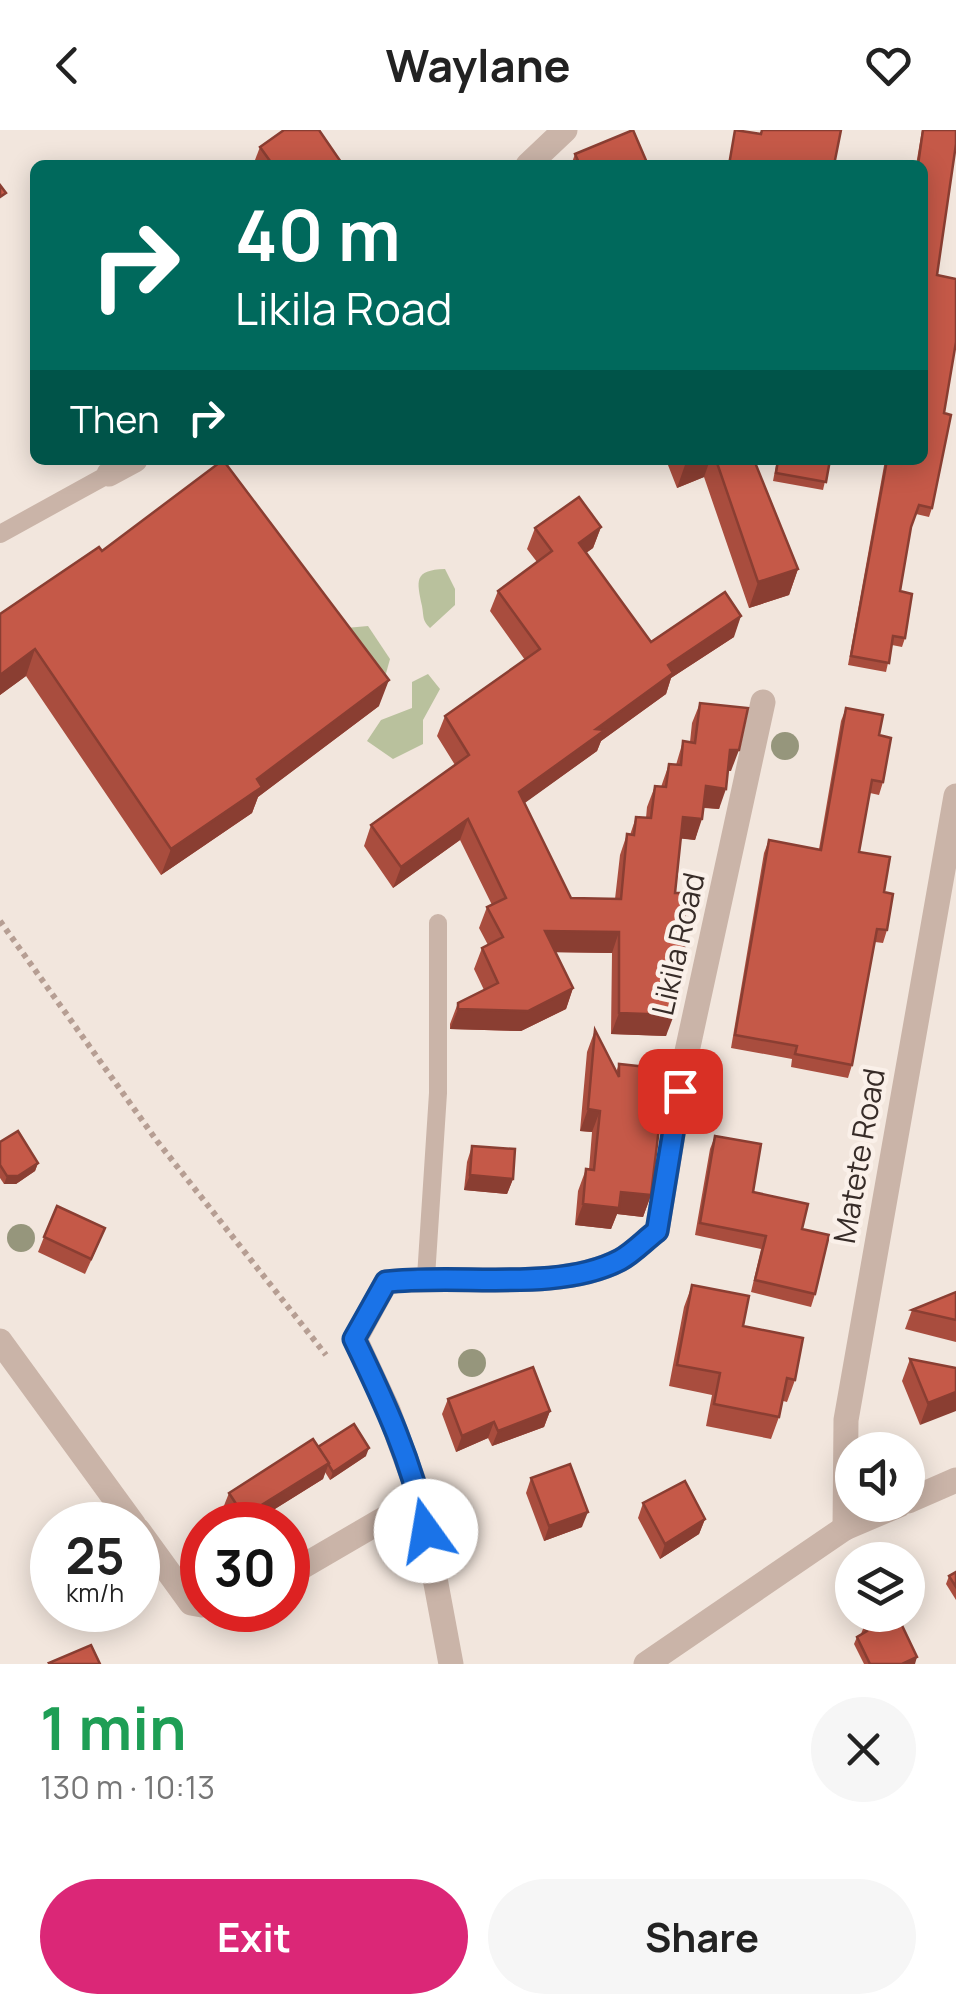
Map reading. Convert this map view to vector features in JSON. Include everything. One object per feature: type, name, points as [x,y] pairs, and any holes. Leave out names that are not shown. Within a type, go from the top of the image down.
[{"type":"street","points":[[533,160],[566,130]]},
{"type":"street","points":[[109,474],[125,465]]},
{"type":"street","name":"Likila Road","points":[[354,1339],[386,1282],[426,1277],[556,1277],[619,1260],[657,1231],[686,1056],[764,702]]},
{"type":"street","name":"Matete Road","points":[[845,1528],[845,1430],[956,796]]},
{"type":"street","points":[[354,1339],[388,1410],[420,1498],[451,1664]]},
{"type":"street","points":[[0,1341],[118,1502]]},
{"type":"street","points":[[925,1494],[956,1480]]},
{"type":"street","points":[[310,1562],[420,1498]]},
{"type":"street","points":[[646,1664],[859,1522]]},
{"type":"street","points":[[160,1560],[180,1588]]},
{"type":"lane","points":[[0,534],[109,474]]},
{"type":"lane","points":[[426,1277],[438,1094],[438,924]]},
{"type":"path","points":[[0,921],[156,1141],[325,1356],[354,1339]]},
{"type":"green space","points":[[445,569],[455,589],[455,605],[430,628],[424,618],[420,578],[427,572]]},
{"type":"green space","points":[[368,626],[390,659],[385,677],[346,628]]},
{"type":"green space","points":[[428,674],[440,689],[423,720],[423,744],[393,759],[367,741],[381,720],[412,708],[412,682]]},
{"type":"building","points":[[284,130],[319,130],[340,160],[269,160],[260,147]]},
{"type":"building","points":[[633,130],[646,160],[578,160],[575,154]]},
{"type":"building","points":[[735,130],[761,134],[762,130],[841,130],[835,160],[730,160]]},
{"type":"building","points":[[923,130],[956,130],[937,275],[956,279],[956,342],[944,413],[951,415],[932,508],[919,505],[911,527],[900,591],[912,594],[905,638],[893,636],[889,663],[851,656],[886,465],[928,465],[928,160],[919,160]]},
{"type":"building","points":[[216,465],[227,465],[389,680],[257,779],[262,787],[171,849],[35,649],[0,675],[0,614],[99,547],[102,551]]},
{"type":"building","points":[[718,465],[756,465],[798,569],[758,582]]},
{"type":"building","points":[[777,465],[829,465],[826,482],[776,473]]},
{"type":"building","points":[[579,497],[601,527],[579,543],[651,642],[725,592],[741,616],[668,665],[673,673],[596,729],[605,730],[519,792],[571,898],[621,899],[627,834],[634,835],[636,817],[651,818],[655,786],[666,787],[669,764],[681,765],[683,741],[695,743],[700,703],[748,708],[739,750],[730,750],[726,789],[706,786],[702,819],[683,817],[675,893],[685,893],[684,966],[675,966],[674,1015],[619,1013],[619,932],[545,931],[573,988],[528,1011],[458,1009],[458,1003],[498,983],[482,948],[503,937],[487,907],[506,898],[468,819],[401,867],[371,825],[469,755],[445,716],[540,649],[498,591],[552,551],[535,528]]},
{"type":"building","points":[[846,708],[883,715],[879,735],[891,738],[883,782],[872,780],[859,852],[890,857],[884,892],[893,894],[887,930],[877,929],[852,1065],[795,1054],[797,1046],[735,1035],[769,840],[821,850]]},
{"type":"building","points":[[595,1030],[619,1077],[619,1064],[666,1069],[651,1195],[621,1192],[619,1208],[583,1204],[586,1169],[594,1170],[600,1111],[588,1109]]},
{"type":"building","points":[[18,1131],[38,1163],[18,1176],[7,1176],[0,1165],[0,1142]]},
{"type":"building","points":[[715,1136],[761,1144],[753,1192],[808,1204],[802,1229],[829,1235],[815,1294],[755,1280],[766,1236],[700,1223]]},
{"type":"building","points":[[472,1146],[515,1149],[513,1179],[470,1175]]},
{"type":"building","points":[[57,1206],[105,1228],[91,1259],[44,1237]]},
{"type":"building","points":[[692,1285],[749,1296],[743,1326],[803,1338],[795,1380],[787,1378],[779,1417],[714,1404],[720,1373],[677,1365]]},
{"type":"building","points":[[956,1292],[956,1320],[912,1310]]},
{"type":"building","points":[[910,1359],[956,1368],[956,1392],[928,1403]]},
{"type":"building","points":[[533,1367],[550,1411],[498,1431],[494,1422],[462,1436],[448,1399]]},
{"type":"building","points":[[354,1424],[369,1448],[333,1472],[318,1447]]},
{"type":"building","points":[[313,1439],[329,1463],[266,1502],[235,1502],[229,1493]]},
{"type":"building","points":[[570,1464],[588,1512],[549,1526],[531,1478]]},
{"type":"building","points":[[685,1481],[705,1519],[665,1544],[643,1503]]},
{"type":"building","points":[[865,1632],[905,1632],[917,1657],[902,1664],[870,1664],[857,1637]]},
{"type":"building","points":[[91,1645],[100,1664],[49,1663]]},
{"type":"route","points":[[426,1531],[420,1498],[388,1410],[354,1339],[386,1282],[426,1277],[556,1277],[619,1260],[657,1231],[680,1091]]}]
